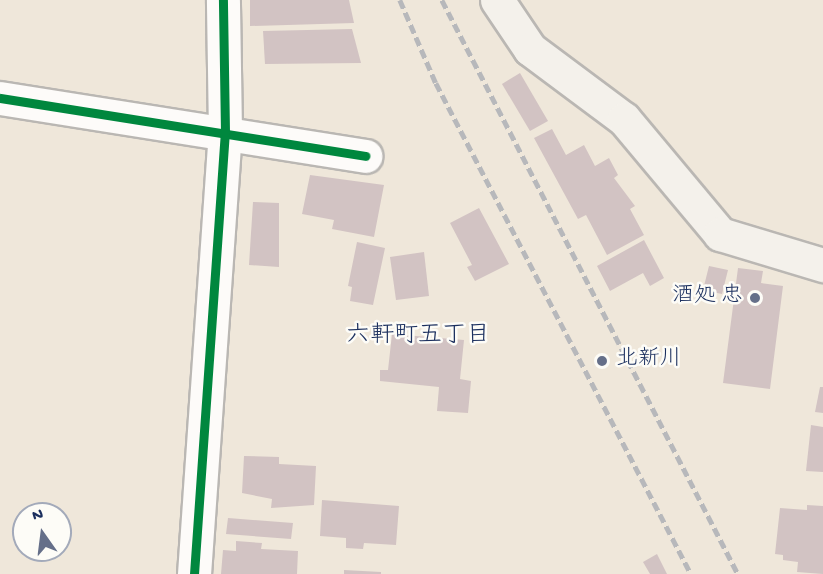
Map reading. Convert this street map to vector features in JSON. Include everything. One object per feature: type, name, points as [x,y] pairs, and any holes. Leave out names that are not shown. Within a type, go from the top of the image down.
[{"type":"main road","points":[[497,0],[530,49],[624,119],[720,234],[823,265]]},
{"type":"street","points":[[195,574],[225,132],[224,0]]},
{"type":"street","points":[[0,98],[365,156]]},
{"type":"building","points":[[250,0],[349,0],[354,23],[250,26]]},
{"type":"building","points":[[352,29],[361,63],[265,64],[263,31]]},
{"type":"building","points":[[520,73],[548,121],[530,131],[502,84]]},
{"type":"building","points":[[552,129],[566,155],[584,145],[595,166],[609,158],[618,175],[614,178],[635,206],[630,209],[644,235],[607,255],[586,215],[578,219],[534,138]]},
{"type":"building","points":[[310,175],[384,185],[374,237],[332,229],[334,220],[302,214]]},
{"type":"building","points":[[253,202],[279,203],[279,267],[249,265]]},
{"type":"building","points":[[479,208],[509,264],[475,281],[467,267],[472,265],[450,223]]},
{"type":"building","points":[[644,240],[664,278],[650,286],[643,273],[610,291],[597,266]]},
{"type":"building","points":[[357,242],[385,248],[373,305],[350,301],[352,287],[348,286]]},
{"type":"building","points":[[424,252],[429,296],[396,300],[390,257]]},
{"type":"building","points":[[709,266],[728,270],[722,294],[703,290]]},
{"type":"building","points":[[738,268],[763,271],[761,283],[783,286],[770,389],[723,383]]},
{"type":"building","points":[[392,334],[464,340],[460,379],[471,381],[468,413],[437,411],[439,387],[380,381],[380,370],[388,370]]},
{"type":"building","points":[[820,387],[823,387],[823,413],[815,412]]},
{"type":"building","points":[[811,425],[823,427],[823,472],[806,471]]},
{"type":"building","points":[[244,456],[279,457],[279,464],[316,466],[314,505],[271,508],[272,499],[242,493]]},
{"type":"building","points":[[322,500],[399,506],[396,545],[364,543],[363,549],[346,548],[346,538],[320,536]]},
{"type":"building","points":[[807,505],[823,506],[823,574],[797,572],[798,562],[783,560],[783,555],[775,554],[780,508],[807,510]]},
{"type":"building","points":[[228,518],[293,523],[291,539],[226,534]]},
{"type":"building","points":[[236,541],[262,543],[261,549],[298,551],[297,574],[221,574],[223,550],[236,551]]},
{"type":"building","points":[[657,554],[667,574],[650,574],[643,562]]},
{"type":"building","points":[[344,570],[381,572],[381,574],[344,574]]},
{"type":"railway","points":[[400,0],[436,83],[691,574]]},
{"type":"railway","points":[[442,0],[738,574]]},
{"type":"cycle path","points":[[194,574],[225,132],[223,0]]},
{"type":"cycle path","points":[[0,98],[365,156]]},
{"type":"place","name":"酒処 忠","points":[[755,298]]},
{"type":"place","name":"北新川","points":[[602,361]]},
{"type":"district","name":"六軒町五丁目","points":[[418,337]]}]
